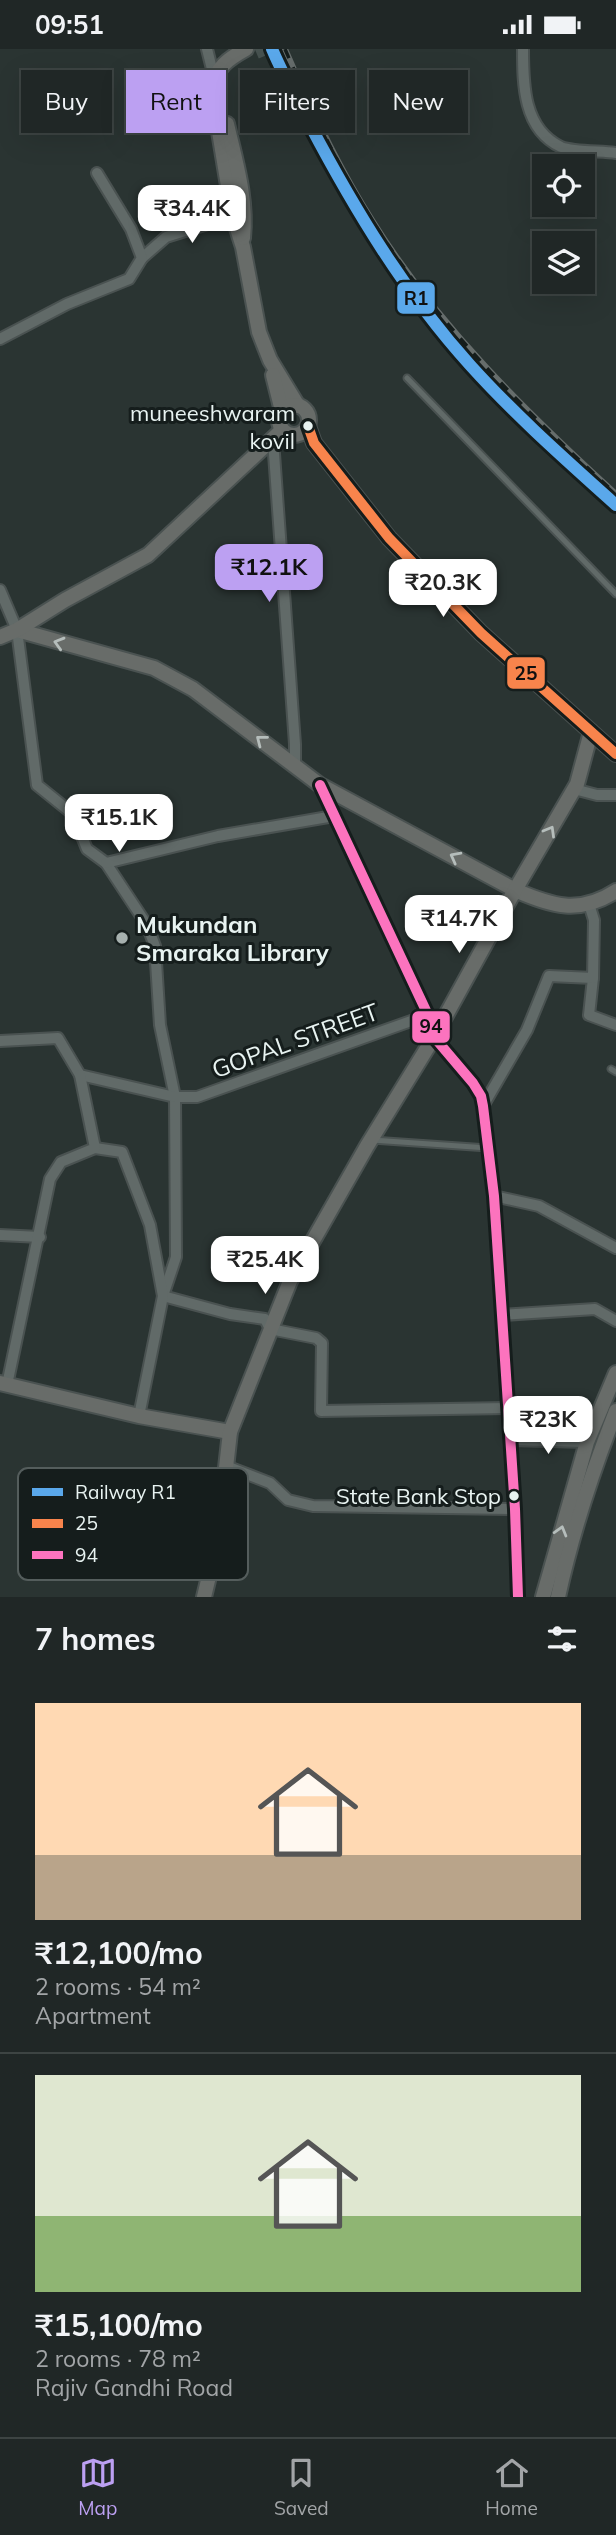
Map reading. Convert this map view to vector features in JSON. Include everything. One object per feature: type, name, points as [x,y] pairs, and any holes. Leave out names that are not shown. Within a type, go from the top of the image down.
[{"type":"main road","points":[[220,70],[221,65],[251,50]]},
{"type":"main road","points":[[226,119],[243,191],[243,247]]},
{"type":"main road","points":[[219,133],[233,216],[243,247],[259,332],[270,360],[282,411],[278,435]]},
{"type":"main road","points":[[270,360],[298,406],[309,416],[303,430]]},
{"type":"main road","points":[[282,411],[298,406]]},
{"type":"main road","points":[[0,637],[17,630],[65,600],[148,555],[278,435],[303,430]]},
{"type":"main road","points":[[303,430],[389,538],[441,592],[481,633],[616,754]]},
{"type":"main road","points":[[17,630],[154,668],[193,689],[320,785],[515,890],[564,907],[589,904],[616,891]]},
{"type":"main road","points":[[226,1466],[230,1432],[290,1281],[434,1037],[574,789],[591,732]]},
{"type":"main road","points":[[552,1596],[587,1442],[616,1373]]},
{"type":"main road","points":[[4,1384],[139,1416],[230,1432]]},
{"type":"main road","points":[[552,1596],[616,1411]]},
{"type":"main road","points":[[587,1442],[602,1446]]},
{"type":"street","points":[[207,49],[215,70]]},
{"type":"street","points":[[523,49],[523,89],[536,126],[561,147],[616,153]]},
{"type":"street","points":[[97,173],[131,229],[142,258]]},
{"type":"street","points":[[0,339],[67,305],[128,279],[142,258],[166,237],[233,216]]},
{"type":"street","points":[[278,435],[295,767]]},
{"type":"street","points":[[0,590],[17,630],[37,785],[74,814],[87,849],[106,863],[147,925],[155,946],[160,1025],[175,1097],[176,1257],[163,1296],[139,1416]]},
{"type":"street","points":[[320,785],[428,1015],[434,1037],[481,1096],[494,1196],[515,1509],[518,1597]]},
{"type":"street","points":[[574,789],[597,795],[616,796]]},
{"type":"street","points":[[106,863],[218,836],[334,815]]},
{"type":"street","points":[[589,904],[594,920],[589,1015],[616,1025]]},
{"type":"street","points":[[483,1106],[527,1030],[549,976],[593,978]]},
{"type":"street","name":"GOPAL STREET","points":[[175,1097],[197,1097],[428,1015]]},
{"type":"street","points":[[0,1041],[58,1038],[80,1075],[94,1148]]},
{"type":"street","points":[[80,1075],[175,1097]]},
{"type":"street","points":[[4,1384],[40,1237],[45,1198],[55,1169],[70,1157],[94,1148],[122,1152],[150,1224],[163,1296]]},
{"type":"street","points":[[494,1196],[539,1206],[616,1248]]},
{"type":"street","points":[[0,1235],[40,1237]]},
{"type":"street","points":[[163,1296],[230,1314],[265,1319],[270,1329],[316,1338],[322,1343],[321,1411],[508,1409]]},
{"type":"street","points":[[502,1315],[595,1309],[616,1321]]},
{"type":"street","points":[[510,1440],[587,1442]]},
{"type":"street","points":[[226,1466],[231,1468]]},
{"type":"street","points":[[248,1474],[270,1483],[288,1500],[313,1506],[515,1509]]},
{"type":"lane","points":[[407,377],[616,594]]},
{"type":"lane","points":[[371,1140],[488,1148]]},
{"type":"tunnel","points":[[256,52],[263,49]]},
{"type":"railway","points":[[285,49],[336,158],[397,259],[485,366],[616,494]]},
{"type":"rail line","name":"R1","points":[[272,49],[345,188],[382,250],[424,309],[446,338],[505,402],[616,505]]},
{"type":"transit line","name":"25","points":[[308,426],[314,443],[389,538],[481,633],[616,754]]},
{"type":"transit line","name":"94","points":[[320,785],[428,1015],[434,1037],[481,1096],[494,1196],[515,1509],[518,1597]]},
{"type":"place","name":"muneeshwaram kovil","points":[[308,426]]},
{"type":"place","name":"Mukundan Smaraka Library","points":[[122,938]]},
{"type":"place","name":"State Bank Stop","points":[[514,1496]]}]
